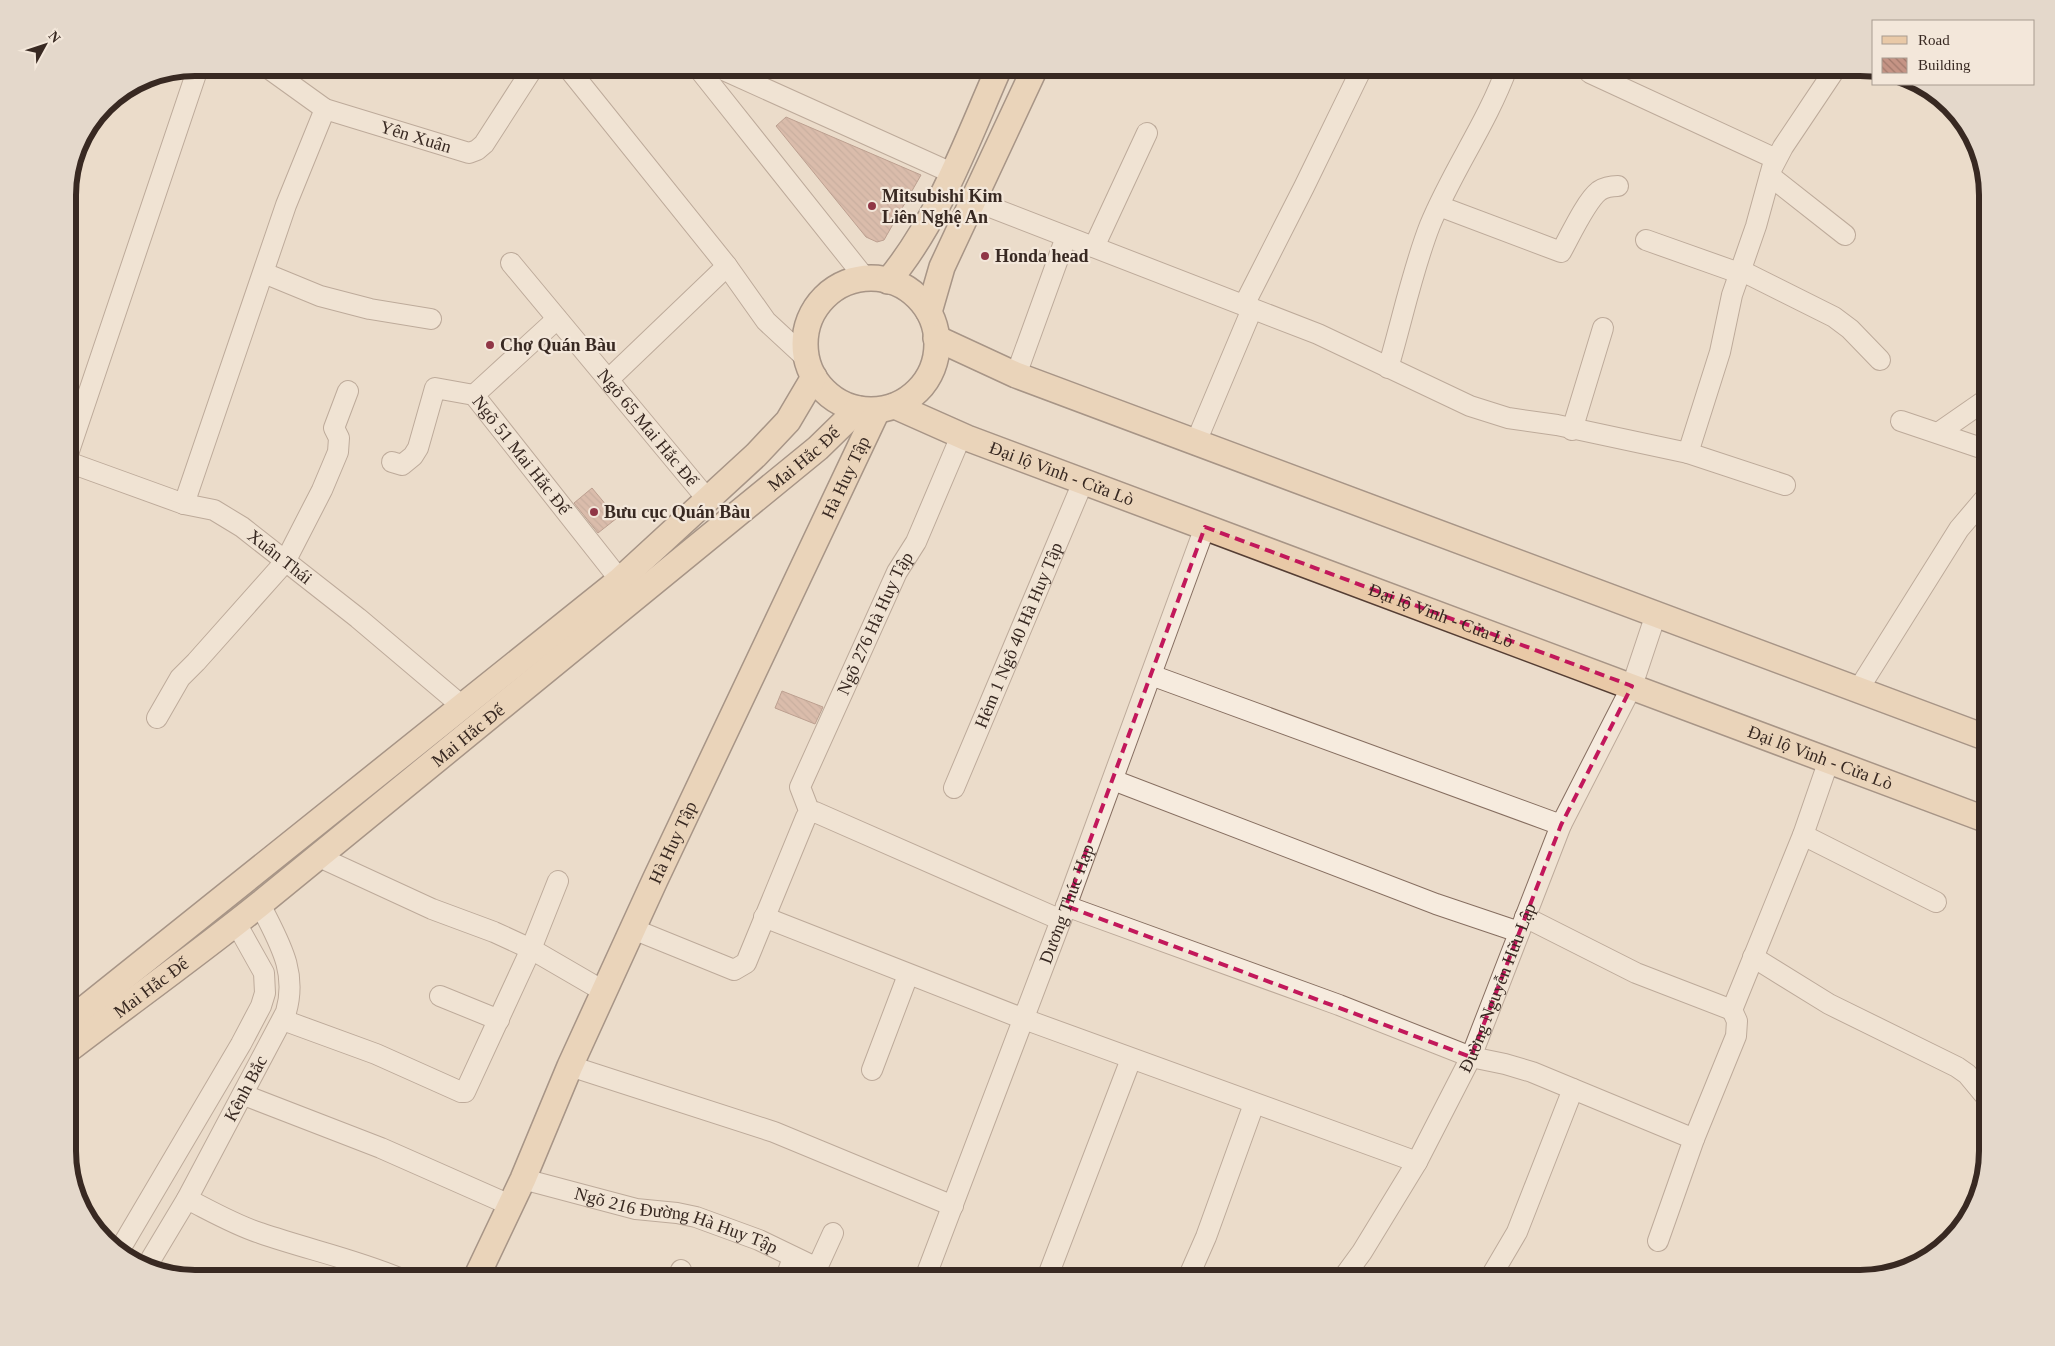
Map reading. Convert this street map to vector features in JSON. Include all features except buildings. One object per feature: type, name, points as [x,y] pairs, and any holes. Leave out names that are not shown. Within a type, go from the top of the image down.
[{"type":"main road","points":[[928,312],[942,267],[1031,76]]},
{"type":"main road","points":[[877,280],[918,241],[952,173],[995,77]]},
{"type":"main road","points":[[877,280],[902,286],[917,297],[928,312],[936,338],[937,348],[934,367],[925,383],[912,397],[877,409],[840,403],[825,392],[810,368],[805,340],[808,322],[817,305],[830,292],[847,282],[877,280]]},
{"type":"main road","points":[[936,338],[1016,375],[1979,735]]},
{"type":"main road","name":"Mai Hắc Đế","points":[[77,1015],[620,580],[708,500],[788,421],[810,368]]},
{"type":"main road","name":"Mai Hắc Đế","points":[[77,1043],[260,904],[317,856],[486,722],[818,448],[877,409]]},
{"type":"main road","name":"Đại lộ Vinh - Cửa Lò","points":[[877,409],[961,436],[1979,817]]},
{"type":"main road","name":"Hà Huy Tập","points":[[480,1270],[523,1180],[570,1066],[633,929],[877,409]]},
{"type":"street","points":[[1196,442],[1248,307],[1358,76]]},
{"type":"street","points":[[1388,368],[1422,250],[1439,206],[1485,120],[1504,76]]},
{"type":"street","points":[[1596,76],[1773,168],[1846,235]]},
{"type":"street","points":[[1688,453],[1720,352],[1732,295],[1773,168],[1831,76]]},
{"type":"street","points":[[77,427],[195,77]]},
{"type":"street","name":"Yên Xuân","points":[[280,77],[325,109],[469,153],[477,150],[484,144],[528,77]]},
{"type":"street","points":[[575,77],[726,266],[766,321],[810,368]]},
{"type":"street","points":[[714,77],[877,280]]},
{"type":"street","points":[[725,77],[952,173]]},
{"type":"street","points":[[184,504],[286,205],[325,109]]},
{"type":"street","points":[[1094,247],[1147,133]]},
{"type":"street","points":[[1439,206],[1561,252],[1591,200],[1604,188],[1618,186]]},
{"type":"street","points":[[972,200],[1343,345],[1470,406],[1508,418],[1688,453],[1785,485]]},
{"type":"street","points":[[1016,375],[1066,237]]},
{"type":"street","points":[[1646,240],[1740,272],[1834,316],[1850,329],[1880,360]]},
{"type":"street","name":"Ngõ 65 Mai Hắc Đế","points":[[511,263],[708,500]]},
{"type":"street","points":[[609,379],[726,266]]},
{"type":"street","points":[[264,273],[320,296],[370,308],[431,319]]},
{"type":"street","name":"Ngõ 51 Mai Hắc Đế","points":[[557,319],[474,395],[620,580]]},
{"type":"street","points":[[1572,430],[1603,328]]},
{"type":"street","points":[[392,462],[402,465],[413,456],[418,448],[435,388],[474,395]]},
{"type":"street","points":[[157,718],[180,678],[285,562],[322,490],[338,452],[339,438],[334,428],[348,391]]},
{"type":"street","points":[[1938,433],[1979,405]]},
{"type":"street","points":[[1902,421],[1979,447]]},
{"type":"street","name":"Ngõ 276 Hà Huy Tập","points":[[810,813],[800,787],[897,572],[916,542],[961,436]]},
{"type":"street","name":"Xuân Thái","points":[[77,465],[184,504],[214,510],[242,527],[358,618],[462,706]]},
{"type":"street","name":"Hẻm 1 Ngõ 40 Hà Huy Tập","points":[[954,788],[1083,482]]},
{"type":"street","points":[[1858,690],[1959,530],[1979,507]]},
{"type":"street","name":"Dương Thúc Hạp","points":[[928,1270],[1064,913],[1205,527]]},
{"type":"street","name":"Đường Nguyễn Hữu Lập","points":[[1349,1270],[1362,1252],[1417,1162],[1471,1057],[1561,825],[1632,686],[1656,614]]},
{"type":"street","points":[[1151,675],[1561,825]]},
{"type":"street","points":[[1732,1010],[1803,835],[1829,760]]},
{"type":"street","points":[[1113,780],[1436,904],[1522,925],[1636,973],[1732,1010],[1737,1021],[1736,1036],[1694,1139],[1658,1240]]},
{"type":"street","points":[[633,929],[734,970],[741,968],[746,963],[806,817],[810,813],[815,812],[1064,913],[1339,1004],[1471,1057],[1532,1072],[1694,1139]]},
{"type":"street","points":[[1803,835],[1936,902]]},
{"type":"street","points":[[317,856],[432,909],[494,932],[531,949],[605,992]]},
{"type":"street","points":[[283,1020],[376,1054],[460,1092],[466,1091],[531,949],[558,881]]},
{"type":"street","name":"Kênh Bắc","points":[[150,1260],[187,1199],[244,1095],[283,1020],[289,1003],[291,986],[288,967],[283,952],[260,904]]},
{"type":"street","points":[[764,916],[908,975],[1024,1019],[1417,1162]]},
{"type":"street","name":"Kênh Bắc","points":[[122,1244],[262,1006],[265,985],[261,967],[236,923]]},
{"type":"street","points":[[1753,957],[1836,1008],[1957,1067],[1979,1088]]},
{"type":"street","points":[[872,1070],[908,975]]},
{"type":"street","points":[[265,985],[291,986]]},
{"type":"street","points":[[440,996],[499,1020]]},
{"type":"street","points":[[1050,1270],[1131,1059]]},
{"type":"street","points":[[570,1066],[774,1132],[953,1206]]},
{"type":"street","points":[[1495,1270],[1520,1225],[1573,1089]]},
{"type":"street","points":[[244,1095],[381,1148],[510,1205]]},
{"type":"street","points":[[1192,1270],[1206,1237],[1254,1104]]},
{"type":"street","name":"Ngõ 216 Đường Hà Huy Tập","points":[[523,1180],[636,1209],[696,1217],[740,1232],[817,1268],[833,1232]]},
{"type":"street","points":[[187,1199],[259,1233],[378,1270]]},
{"type":"street","points":[[789,1270],[793,1257]]},
{"type":"highlighted area","points":[[1205,527],[1632,686],[1561,825],[1471,1057],[1066,906]]},
{"type":"place","name":"Mitsubishi Kim Liên Nghệ An","points":[[872,206]]},
{"type":"place","name":"Honda head","points":[[985,256]]},
{"type":"place","name":"Chợ Quán Bàu","points":[[490,345]]},
{"type":"place","name":"Bưu cục Quán Bàu","points":[[594,512]]}]
